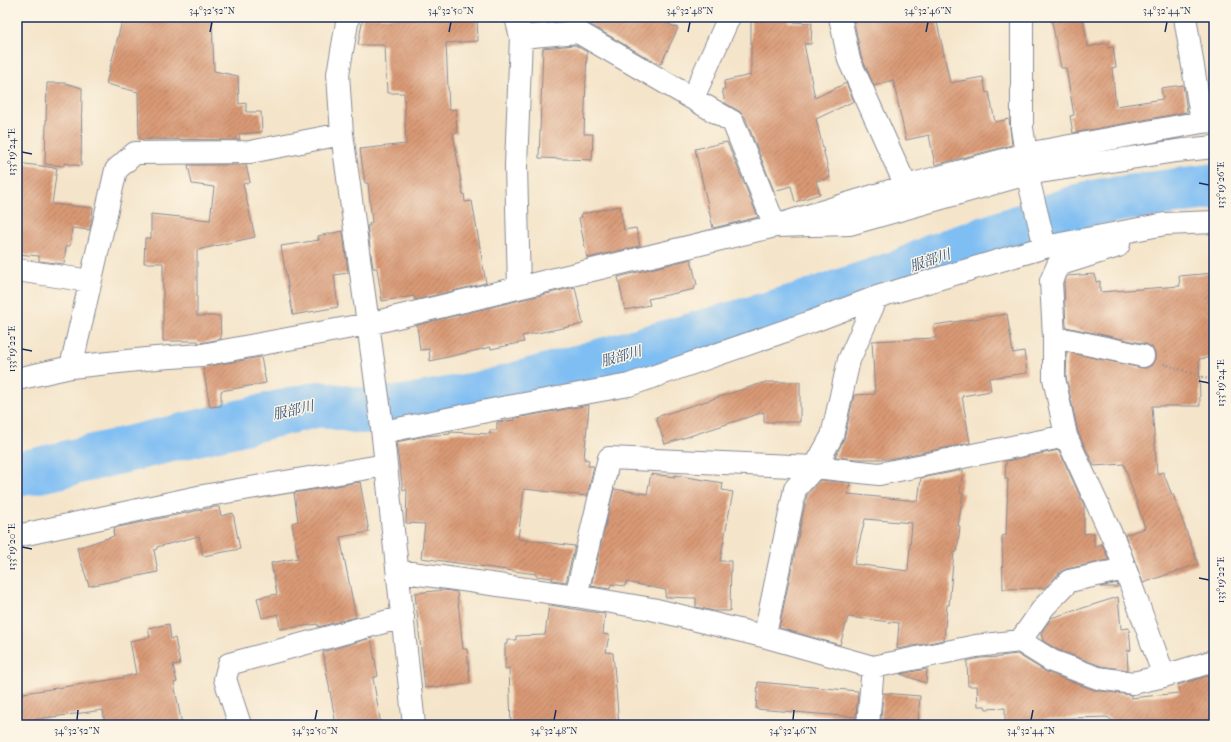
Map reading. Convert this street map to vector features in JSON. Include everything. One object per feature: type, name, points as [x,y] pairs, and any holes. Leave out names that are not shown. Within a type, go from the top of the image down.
[{"type":"street","points":[[348,17],[338,74],[342,134],[383,432],[414,725]]},
{"type":"street","points":[[693,98],[729,17]]},
{"type":"street","points":[[840,17],[849,60],[906,186]]},
{"type":"street","points":[[1022,17],[1022,128],[1027,168],[1045,247]]},
{"type":"street","points":[[775,226],[850,224],[1027,168],[1208,121],[1185,17]]},
{"type":"street","points":[[519,287],[516,166],[519,27],[578,32],[733,122],[775,226]]},
{"type":"street","points":[[71,367],[116,170],[135,153],[250,152],[342,134]]},
{"type":"street","points":[[17,379],[71,367],[156,358],[202,356],[368,324],[775,226],[906,186],[1027,168],[1214,147]]},
{"type":"street","points":[[383,432],[502,408],[629,385],[811,322],[877,297],[1045,247],[1165,224],[1214,222]]},
{"type":"street","points":[[1121,233],[1118,246],[1058,265],[1051,281],[1054,337],[1054,378],[1066,436],[1118,549],[1164,676]]},
{"type":"street","points":[[17,270],[90,281]]},
{"type":"street","points":[[763,636],[767,625],[795,489],[815,467],[832,436],[849,360],[877,297]]},
{"type":"street","points":[[1054,337],[1143,356]]},
{"type":"street","points":[[576,596],[608,458],[815,467],[879,474],[1066,436]]},
{"type":"street","points":[[17,536],[203,496],[386,465]]},
{"type":"street","points":[[1020,641],[1044,607],[1069,581],[1125,569]]},
{"type":"street","points":[[398,571],[576,596],[652,609],[763,636],[873,667],[976,646],[1020,641],[1052,662],[1098,678],[1133,683],[1164,676],[1214,661]]},
{"type":"street","points":[[240,725],[225,679],[229,664],[403,617]]},
{"type":"street","points":[[868,725],[873,667]]},
{"type":"path","points":[[1143,356],[1214,381]]},
{"type":"building","points":[[123,17],[194,17],[194,20],[212,19],[214,71],[238,76],[239,104],[246,103],[246,112],[261,112],[262,132],[239,134],[240,140],[139,139],[138,92],[106,84]]},
{"type":"building","points":[[363,17],[477,17],[478,41],[446,43],[449,110],[456,109],[457,133],[453,133],[463,194],[465,202],[472,201],[486,283],[415,300],[414,296],[382,301],[377,268],[373,268],[367,226],[370,226],[369,223],[372,223],[368,183],[365,183],[360,149],[406,144],[404,93],[387,93],[385,45],[358,45]]},
{"type":"building","points":[[544,17],[653,17],[678,28],[661,64],[651,60],[584,21],[544,22]]},
{"type":"building","points":[[751,17],[788,17],[788,22],[812,23],[811,44],[804,44],[815,98],[846,83],[854,101],[816,119],[830,178],[816,181],[820,194],[795,202],[791,186],[774,191],[745,117],[739,111],[725,103],[722,89],[725,89],[724,81],[751,75]]},
{"type":"building","points":[[853,17],[936,17],[950,83],[983,77],[986,93],[989,92],[995,122],[1009,119],[1012,145],[935,165],[929,135],[906,140],[893,80],[874,86],[861,56]]},
{"type":"building","points":[[1051,17],[1083,17],[1088,47],[1107,43],[1108,48],[1113,47],[1116,67],[1112,68],[1116,106],[1163,99],[1161,88],[1183,85],[1187,112],[1073,133],[1070,116],[1074,115],[1066,68],[1061,68]]},
{"type":"building","points":[[575,45],[587,52],[584,134],[593,134],[592,160],[539,158],[543,48]]},
{"type":"building","points":[[47,83],[65,83],[82,88],[81,166],[64,163],[64,166],[45,164]]},
{"type":"building","points":[[727,142],[758,217],[713,228],[695,149]]},
{"type":"building","points":[[17,163],[57,168],[52,204],[93,208],[90,230],[72,228],[70,246],[66,246],[64,264],[39,261],[39,256],[17,254]]},
{"type":"building","points":[[188,165],[246,165],[250,182],[243,184],[255,237],[197,250],[197,316],[220,316],[221,339],[200,343],[198,343],[198,341],[163,341],[163,263],[144,263],[145,238],[151,238],[151,214],[210,220],[214,187],[192,184]]},
{"type":"building","points":[[620,206],[624,230],[636,228],[640,246],[587,258],[579,218],[582,217],[581,214]]},
{"type":"building","points":[[343,231],[348,273],[334,275],[338,307],[293,315],[281,246],[319,240],[318,236]]},
{"type":"building","points":[[691,259],[697,285],[694,287],[695,289],[648,299],[650,305],[625,310],[618,277]]},
{"type":"building","points":[[1214,273],[1214,357],[1199,359],[1200,406],[1152,406],[1157,474],[1163,472],[1172,495],[1173,494],[1198,564],[1143,583],[1125,535],[1145,528],[1124,464],[1094,466],[1078,432],[1066,377],[1067,352],[1141,368],[1146,368],[1152,365],[1155,359],[1155,353],[1152,347],[1146,344],[1066,327],[1064,283],[1067,276],[1095,274],[1096,282],[1100,281],[1100,292],[1180,286],[1179,276]]},
{"type":"building","points":[[575,287],[583,324],[522,336],[524,342],[491,349],[491,347],[430,361],[429,349],[420,350],[417,325]]},
{"type":"building","points":[[1007,314],[1013,353],[1024,351],[1027,373],[989,378],[991,391],[962,396],[970,443],[889,459],[856,459],[835,457],[844,439],[854,395],[875,394],[872,341],[936,338],[934,325]]},
{"type":"building","points":[[261,357],[266,383],[221,391],[221,406],[210,407],[203,367]]},
{"type":"building","points":[[766,382],[800,382],[800,422],[764,422],[764,412],[665,444],[656,417]]},
{"type":"building","points":[[589,405],[584,459],[589,460],[588,466],[594,466],[587,496],[524,489],[518,539],[575,546],[566,582],[552,580],[553,578],[536,576],[536,574],[421,558],[425,524],[406,523],[407,490],[403,490],[396,442],[426,436],[450,434],[450,432],[490,434],[490,430],[497,430],[497,422],[515,420],[515,418]]},
{"type":"building","points":[[1059,450],[1084,505],[1084,534],[1094,533],[1094,547],[1102,544],[1109,560],[1066,569],[1060,572],[1045,588],[1003,589],[1002,536],[1006,535],[1008,479],[1005,479],[1006,461]]},
{"type":"building","points":[[963,470],[960,493],[963,493],[958,526],[960,526],[957,552],[954,552],[944,640],[897,649],[899,623],[848,617],[840,645],[779,628],[807,495],[820,480],[850,483],[848,494],[918,501],[921,478]],"holes":[[[865,519],[912,523],[908,571],[854,564]]]},
{"type":"building","points":[[651,474],[675,477],[674,475],[723,483],[722,490],[733,492],[720,561],[731,561],[730,611],[714,611],[696,607],[696,598],[665,597],[666,590],[626,582],[625,586],[611,584],[610,589],[591,586],[614,489],[647,494]]},
{"type":"building","points":[[360,482],[369,532],[340,537],[356,617],[318,627],[318,624],[280,629],[278,614],[262,618],[257,598],[277,594],[271,563],[298,558],[292,523],[298,521],[294,493]]},
{"type":"building","points":[[219,507],[221,516],[233,513],[240,549],[203,556],[199,536],[157,547],[157,549],[154,550],[158,572],[89,586],[77,548],[114,536],[114,528]]},
{"type":"building","points":[[1117,583],[1118,587],[1100,587]]},
{"type":"building","points":[[444,590],[457,592],[463,649],[467,649],[470,684],[425,688],[415,593]]},
{"type":"building","points":[[1118,597],[1121,629],[1129,628],[1131,650],[1127,651],[1128,670],[1101,666],[1058,650],[1043,641],[1041,633],[1051,618]]},
{"type":"building","points":[[549,605],[605,614],[603,634],[609,635],[606,652],[613,653],[619,725],[511,725],[509,668],[505,669],[505,644],[507,644],[507,640],[516,640],[516,636],[545,635]]},
{"type":"building","points":[[169,624],[171,639],[175,638],[180,664],[173,665],[177,682],[174,683],[182,725],[105,725],[103,710],[17,722],[17,694],[123,678],[136,674],[130,641],[150,637],[148,628]]},
{"type":"building","points":[[371,638],[378,676],[373,678],[381,725],[336,725],[323,652]]},
{"type":"building","points":[[1017,654],[1048,673],[1094,690],[1131,695],[1131,698],[1179,693],[1178,685],[1214,674],[1214,725],[1119,725],[1107,717],[1042,719],[1042,725],[1005,725],[1005,708],[986,709],[985,706],[978,706],[977,686],[968,686],[967,661]]},
{"type":"building","points":[[927,669],[926,683],[900,674]]},
{"type":"building","points":[[758,682],[858,691],[856,717],[756,709]]},
{"type":"building","points":[[883,693],[920,696],[918,725],[892,724],[893,720],[881,719]]},
{"type":"waterway","name":"服部川","points":[[17,474],[44,469],[319,404],[362,411],[403,408],[488,393],[795,307],[904,271],[933,257],[1091,203],[1214,186]]}]
